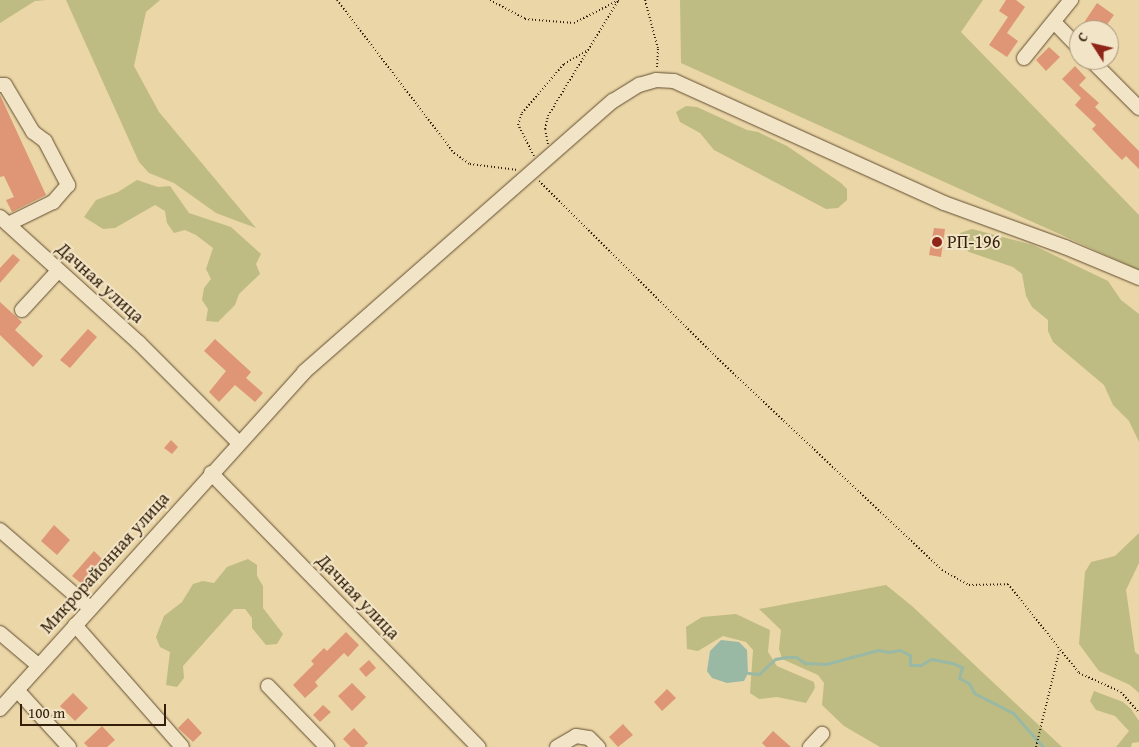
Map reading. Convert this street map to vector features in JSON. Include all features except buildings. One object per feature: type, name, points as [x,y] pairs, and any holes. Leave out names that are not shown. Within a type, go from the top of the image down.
[{"type":"street","points":[[1024,58],[1055,23],[1071,0]]},
{"type":"street","points":[[1055,23],[1069,38]]},
{"type":"street","points":[[1101,70],[1139,108]]},
{"type":"street","name":"Микрорайонная улица","points":[[0,709],[210,472],[322,356],[613,100],[639,85],[656,80]]},
{"type":"street","points":[[656,80],[682,84],[944,203],[1065,247],[1139,278]]},
{"type":"street","points":[[0,85],[5,85],[33,132],[45,140],[68,185],[53,202],[4,221]]},
{"type":"street","name":"Дачная улица","points":[[4,221],[139,343],[238,442]]},
{"type":"street","points":[[22,310],[58,271]]},
{"type":"street","name":"Дачная улица","points":[[210,472],[478,747]]},
{"type":"street","points":[[0,530],[90,608]]},
{"type":"street","points":[[76,625],[182,747]]},
{"type":"street","points":[[0,633],[39,666]]},
{"type":"street","points":[[268,686],[327,747]]},
{"type":"street","points":[[18,690],[69,747]]},
{"type":"street","points":[[810,747],[822,734]]},
{"type":"street","points":[[557,747],[576,736],[589,738],[598,747]]},
{"type":"path","points":[[337,0],[454,153],[470,164],[540,165]]},
{"type":"path","points":[[490,0],[525,18],[574,23],[619,1]]},
{"type":"path","points":[[645,0],[658,49],[656,80]]},
{"type":"path","points":[[540,165],[548,116],[619,1]]},
{"type":"path","points":[[590,49],[564,64],[522,113],[518,125],[540,165],[568,206],[715,356],[942,570],[969,585],[1008,584],[1059,651],[1079,673],[1121,692],[1139,713]]},
{"type":"path","points":[[1036,747],[1059,651]]},
{"type":"shaded area","points":[[0,0],[47,0],[35,1],[0,23]]},
{"type":"shaded area","points":[[66,0],[160,0],[146,12],[134,66],[159,112],[256,228],[216,213],[174,183],[149,173],[139,162]]},
{"type":"shaded area","points":[[680,0],[983,0],[961,32],[1139,215],[1139,270],[681,63]]},
{"type":"shaded area","points":[[686,106],[697,107],[787,146],[841,183],[847,189],[847,200],[838,208],[826,209],[714,150],[700,133],[680,122],[676,112]]},
{"type":"shaded area","points":[[137,180],[158,187],[170,186],[189,213],[231,227],[261,254],[256,264],[260,274],[239,294],[235,305],[218,322],[206,321],[208,309],[202,300],[204,288],[211,279],[206,269],[213,248],[196,235],[185,230],[174,233],[167,223],[165,211],[155,205],[115,228],[103,229],[84,217],[96,200],[118,192]]},
{"type":"shaded area","points":[[972,229],[1033,245],[1108,281],[1121,300],[1139,314],[1139,442],[1129,421],[1113,405],[1104,385],[1053,342],[1048,331],[1048,320],[1032,307],[1026,296],[1022,274],[1013,267],[969,252],[961,244],[960,233]]},
{"type":"shaded area","points":[[1139,533],[1139,563],[1126,590],[1135,652],[1139,655],[1139,693],[1130,685],[1099,671],[1079,644],[1085,572],[1091,562],[1115,556]]},
{"type":"shaded area","points":[[248,559],[257,565],[257,576],[263,586],[263,608],[283,634],[277,644],[266,645],[252,628],[252,618],[245,609],[234,609],[183,666],[184,678],[177,687],[166,685],[170,652],[160,647],[156,637],[164,616],[182,602],[193,584],[203,581],[214,583],[227,567]]},
{"type":"shaded area","points":[[886,585],[912,606],[1062,747],[880,747],[844,726],[822,705],[824,683],[818,675],[782,659],[779,649],[781,630],[759,609]]},
{"type":"shaded area","points":[[736,614],[770,630],[768,652],[777,666],[814,682],[815,688],[806,703],[777,697],[759,699],[750,693],[753,650],[746,642],[723,636],[698,651],[687,649],[686,627],[702,617]]},
{"type":"shaded area","points":[[721,640],[739,642],[747,650],[748,673],[744,681],[727,683],[712,678],[707,671],[710,651]]},
{"type":"shaded area","points":[[1094,691],[1123,702],[1131,709],[1139,721],[1139,742],[1132,743],[1131,747],[1116,747],[1129,731],[1115,716],[1096,710],[1090,701]]},
{"type":"waterway","points":[[748,673],[759,674],[775,659],[786,657],[796,657],[805,663],[826,664],[878,650],[889,652],[900,650],[910,655],[910,665],[921,665],[931,659],[952,663],[962,667],[959,678],[969,683],[974,693],[1013,713],[1043,747]]},
{"type":"place","name":"РП-196","points":[[937,242]]}]
